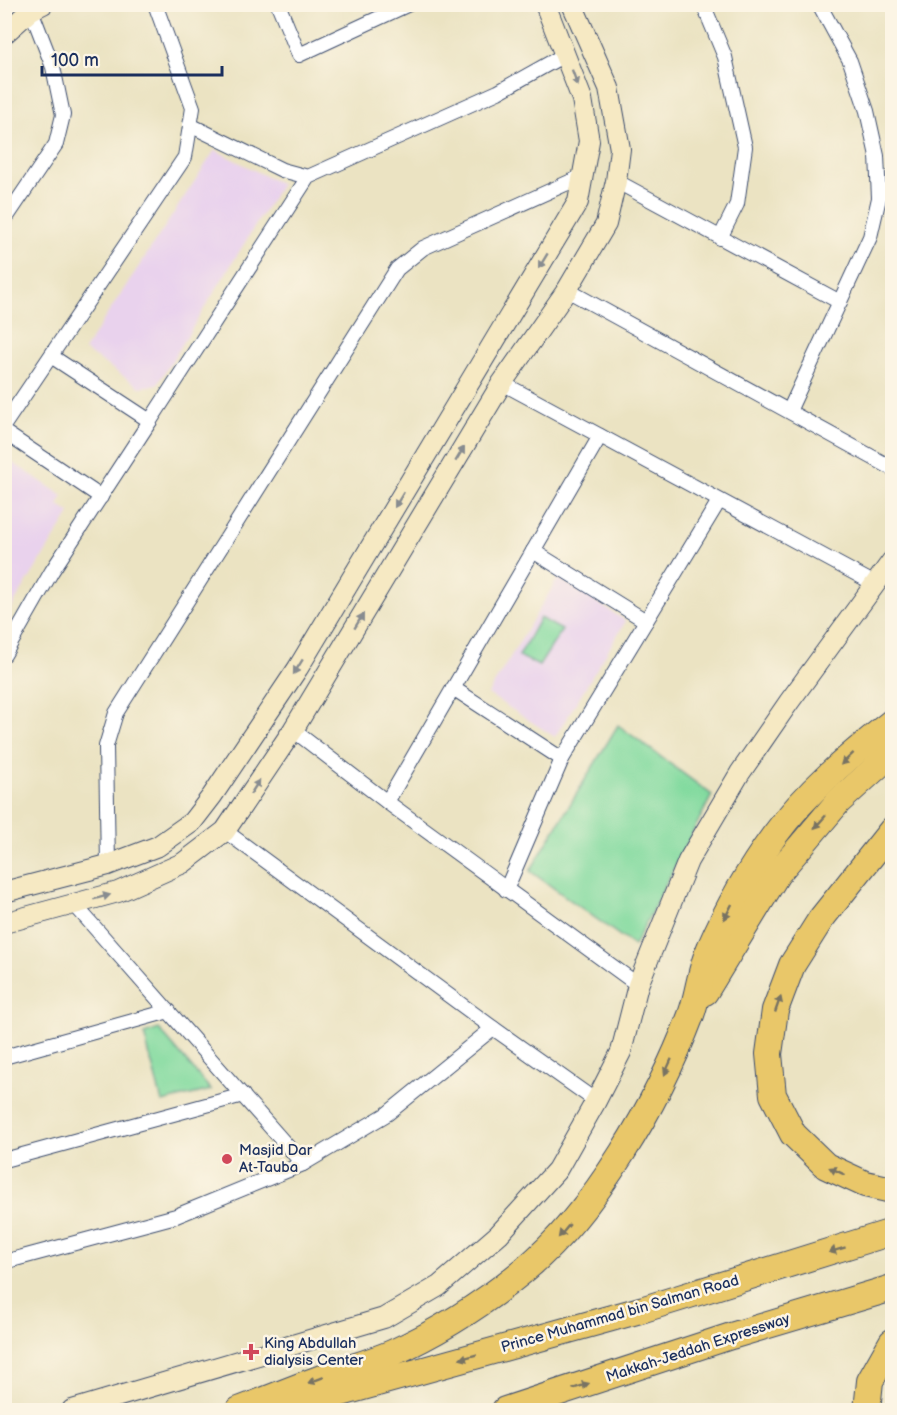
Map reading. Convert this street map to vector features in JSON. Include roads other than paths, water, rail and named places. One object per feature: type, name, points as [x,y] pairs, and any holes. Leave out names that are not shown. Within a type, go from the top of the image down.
[{"type":"highway","points":[[691,1013],[708,951],[738,891],[774,835],[812,792],[858,749],[892,722]]},
{"type":"highway","points":[[238,1410],[391,1353],[457,1318],[523,1271],[554,1242],[583,1208],[645,1115],[691,1013],[777,874],[838,802],[892,753]]},
{"type":"highway","points":[[892,830],[821,919],[792,965],[775,1010],[769,1054],[773,1095],[793,1134],[826,1166],[865,1184],[892,1190]]},
{"type":"highway","name":"Prince Muhammad bin Salman Road","points":[[280,1410],[644,1309],[892,1232]]},
{"type":"highway","name":"Makkah-Jeddah Expressway","points":[[505,1410],[731,1336],[892,1288]]},
{"type":"highway","points":[[867,1410],[870,1381],[892,1342]]},
{"type":"street","points":[[4,425],[185,157],[193,108],[154,4]]},
{"type":"street","points":[[278,4],[299,55],[410,4]]},
{"type":"street","points":[[5,891],[108,865],[158,846],[192,822],[298,668],[578,202],[589,141],[582,99],[545,4]]},
{"type":"street","points":[[4,923],[118,892],[183,863],[225,831],[293,729],[502,383],[567,290],[606,224],[616,181],[620,148],[609,88],[572,4]]},
{"type":"street","points":[[703,4],[725,57],[745,147],[737,204],[720,238]]},
{"type":"street","points":[[789,411],[870,237],[879,198],[877,156],[867,111],[850,61],[819,4]]},
{"type":"street","points":[[4,34],[37,7],[63,115],[56,144],[4,221]]},
{"type":"street","points":[[4,655],[52,571],[308,177],[498,92],[566,54]]},
{"type":"street","points":[[190,125],[282,170],[308,177]]},
{"type":"street","points":[[108,865],[106,746],[116,713],[397,269],[423,248],[583,176]]},
{"type":"street","points":[[616,181],[840,302]]},
{"type":"street","points":[[567,290],[892,468]]},
{"type":"street","points":[[51,356],[150,421]]},
{"type":"street","points":[[502,383],[877,585]]},
{"type":"street","points":[[4,432],[101,497]]},
{"type":"street","points":[[387,802],[600,436]]},
{"type":"street","points":[[506,890],[562,759],[719,501]]},
{"type":"street","points":[[533,551],[646,621]]},
{"type":"street","points":[[72,1410],[384,1318],[439,1286],[500,1234],[557,1170],[621,1052],[638,985],[688,861],[740,773],[892,561]]},
{"type":"street","points":[[453,688],[562,759]]},
{"type":"street","points":[[293,729],[387,802],[638,985]]},
{"type":"street","points":[[225,831],[596,1101]]},
{"type":"street","points":[[74,904],[303,1164]]},
{"type":"street","points":[[4,1057],[169,1011]]},
{"type":"street","points":[[4,1262],[176,1216],[303,1164],[387,1114],[493,1028]]},
{"type":"street","points":[[4,1160],[243,1095]]},
{"type":"place","name":"Masjid Dar At-Tauba","points":[[227,1159]]},
{"type":"place","name":"King Abdullah dialysis Center","points":[[251,1352]]}]
